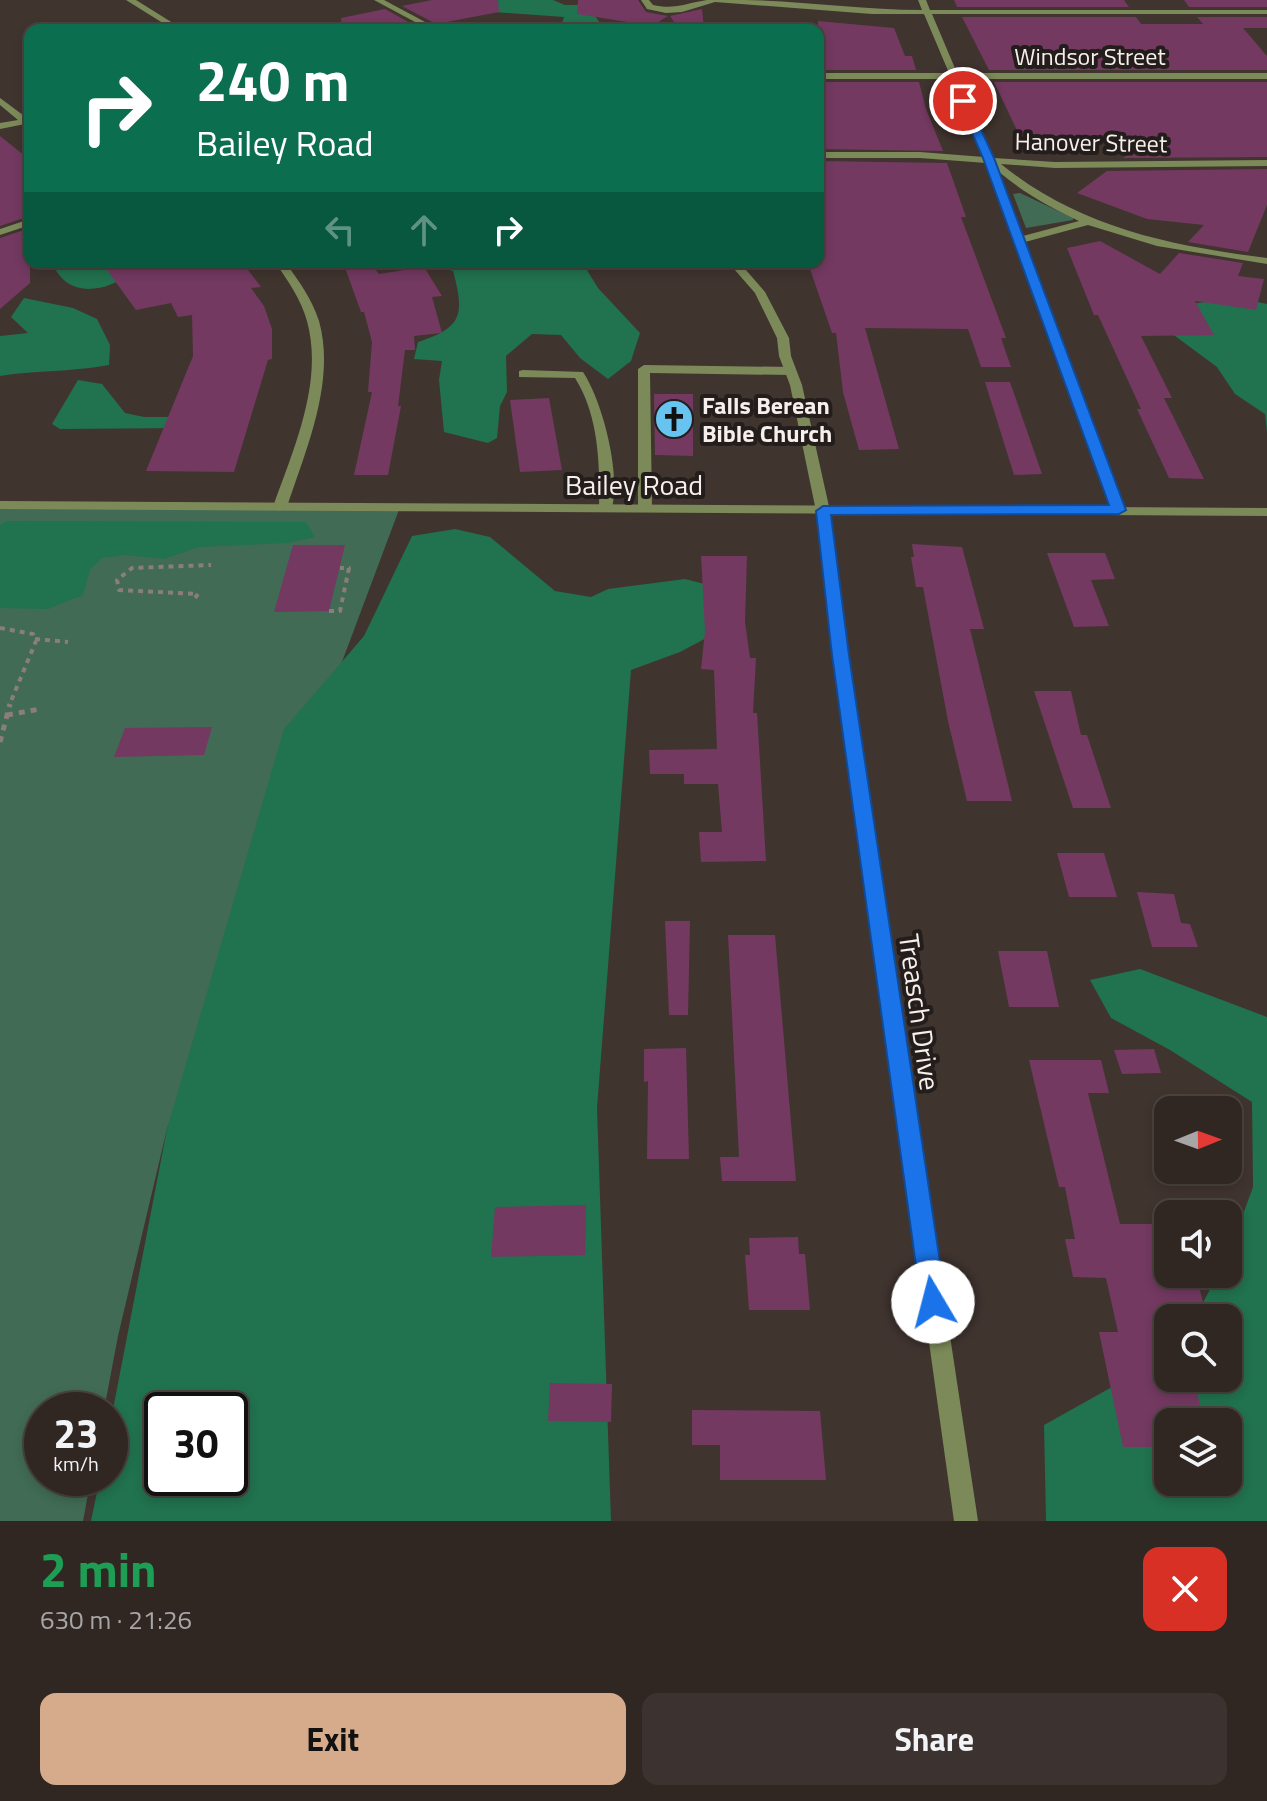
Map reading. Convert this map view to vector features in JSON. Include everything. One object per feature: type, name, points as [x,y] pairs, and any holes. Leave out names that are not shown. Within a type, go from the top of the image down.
[{"type":"street","points":[[130,0],[170,24]]},
{"type":"street","points":[[378,0],[424,24]]},
{"type":"street","points":[[645,0],[650,7],[668,11],[690,9],[715,0],[811,9],[927,13],[1267,12]]},
{"type":"street","points":[[922,0],[989,158],[1119,510]]},
{"type":"street","name":"Windsor Street","points":[[824,76],[1267,76]]},
{"type":"street","points":[[0,101],[24,117]]},
{"type":"street","points":[[0,126],[24,121]]},
{"type":"street","name":"Hanover Street","points":[[824,155],[989,158],[1055,165],[1267,163]]},
{"type":"street","points":[[989,158],[1015,183],[1036,197],[1091,221],[1178,246],[1267,261]]},
{"type":"street","points":[[1018,241],[1091,221]]},
{"type":"street","points":[[0,232],[24,224]]},
{"type":"street","points":[[280,507],[313,400],[319,347],[318,332],[305,295],[285,268]]},
{"type":"street","name":"Treasch Drive","points":[[738,268],[762,295],[783,338],[823,511],[840,655],[966,1521]]},
{"type":"street","points":[[645,508],[644,369],[790,371]]},
{"type":"street","points":[[523,374],[579,375],[587,385],[595,400],[606,464],[606,508]]},
{"type":"street","name":"Bailey Road","points":[[0,505],[1267,512]]},
{"type":"path","points":[[195,598],[198,594],[119,590],[117,580],[132,568],[211,565]]},
{"type":"path","points":[[329,611],[340,611],[349,568],[340,568]]},
{"type":"path","points":[[0,628],[26,631],[35,639],[68,642]]},
{"type":"path","points":[[0,742],[35,639]]},
{"type":"path","points":[[7,715],[40,709]]},
{"type":"green space","points":[[463,0],[553,0],[565,5],[587,5],[601,24],[562,24],[564,17],[494,12]]},
{"type":"green space","points":[[1020,193],[1073,220],[1026,228],[1013,194]]},
{"type":"green space","points":[[55,268],[131,268],[131,273],[121,280],[87,289],[76,287],[58,274]]},
{"type":"green space","points":[[442,268],[586,268],[598,288],[640,333],[631,361],[608,379],[580,358],[561,335],[532,334],[506,356],[507,392],[500,406],[497,438],[488,443],[444,432],[439,380],[442,361],[414,359],[418,342],[444,331],[456,318],[459,299],[453,271]]},
{"type":"green space","points":[[24,298],[73,308],[97,319],[110,345],[109,365],[0,376],[0,336],[28,333],[11,317]]},
{"type":"green space","points":[[1215,301],[1267,304],[1267,432],[1265,414],[1235,394],[1217,367],[1167,330],[1153,308]]},
{"type":"green space","points":[[78,380],[102,384],[125,413],[144,417],[178,417],[188,428],[60,429],[52,424]]},
{"type":"green space","points":[[0,505],[400,507],[167,1129],[107,1392],[24,1392],[24,1496],[88,1496],[83,1521],[0,1521]]},
{"type":"green space","points":[[6,521],[306,522],[315,537],[288,543],[199,547],[164,559],[125,555],[102,558],[90,570],[83,595],[48,609],[0,608],[0,525]]},
{"type":"green space","points":[[455,529],[490,537],[555,591],[591,597],[608,589],[685,579],[720,588],[714,634],[680,652],[631,670],[597,1108],[611,1521],[91,1521],[96,1496],[128,1496],[128,1392],[116,1392],[167,1129],[284,729],[364,636],[412,536]]},
{"type":"green space","points":[[1140,969],[1267,1017],[1267,1521],[1046,1521],[1044,1425],[1112,1387],[1154,1380],[1154,1392],[1242,1392],[1242,1304],[1202,1304],[1211,1288],[1242,1288],[1242,1217],[1253,1187],[1252,1102],[1170,1050],[1111,1018],[1090,980]]},
{"type":"building","points":[[432,0],[498,0],[499,12],[436,24],[402,6]]},
{"type":"building","points":[[578,0],[638,0],[646,12],[668,16],[655,24],[640,24],[577,14]]},
{"type":"building","points":[[954,0],[1124,0],[1129,7],[957,7]]},
{"type":"building","points":[[1184,0],[1267,0],[1267,7],[1189,7]]},
{"type":"building","points":[[385,9],[412,24],[342,24],[341,18]]},
{"type":"building","points":[[702,9],[704,24],[676,24],[670,16]]},
{"type":"building","points":[[962,17],[1136,17],[1141,24],[1203,24],[1197,17],[1267,17],[1267,28],[1243,28],[1267,56],[1267,70],[989,70]]},
{"type":"building","points":[[818,21],[894,28],[905,56],[912,56],[916,70],[824,70],[824,24],[818,24]]},
{"type":"building","points":[[824,82],[919,82],[943,151],[824,149]]},
{"type":"building","points":[[994,82],[1267,82],[1267,157],[1123,158],[1148,140],[1070,140],[1043,150],[1023,143]]},
{"type":"building","points":[[0,136],[24,155],[24,218],[0,226]]},
{"type":"building","points":[[824,161],[947,163],[966,217],[961,217],[1006,338],[1001,338],[1011,367],[981,367],[968,329],[865,328],[899,449],[859,450],[843,392],[836,333],[832,333],[810,268],[824,268]]},
{"type":"building","points":[[1267,169],[1267,205],[1248,252],[1188,242],[1204,225],[1147,219],[1077,193],[1107,171]]},
{"type":"building","points":[[24,230],[24,268],[30,268],[30,283],[0,309],[0,238]]},
{"type":"building","points":[[1100,241],[1160,274],[1179,253],[1243,263],[1238,276],[1264,279],[1256,310],[1195,301],[1214,335],[1141,336],[1172,398],[1164,398],[1204,479],[1169,478],[1098,315],[1094,315],[1067,248]]},
{"type":"building","points":[[105,268],[247,268],[261,287],[251,288],[264,306],[272,329],[272,359],[268,360],[234,472],[146,471],[193,356],[192,315],[178,317],[171,303],[136,310]]},
{"type":"building","points":[[345,268],[374,268],[379,274],[425,268],[442,296],[432,297],[442,333],[414,336],[415,350],[405,350],[398,406],[401,406],[388,475],[354,475],[372,392],[368,392],[372,342],[364,312],[361,312]]},
{"type":"building","points":[[985,382],[1010,382],[1042,474],[1014,475]]},
{"type":"building","name":"Falls Berean Bible Church","points":[[654,394],[693,394],[693,456],[655,455]]},
{"type":"building","points":[[549,398],[562,470],[520,472],[510,400]]},
{"type":"building","points":[[912,544],[962,547],[984,629],[970,629],[1012,801],[967,801],[948,721],[923,587],[916,587]]},
{"type":"building","points":[[293,545],[345,545],[329,611],[274,612]]},
{"type":"building","points":[[1047,553],[1105,553],[1115,579],[1091,580],[1109,626],[1074,627]]},
{"type":"building","points":[[701,556],[747,556],[745,622],[750,658],[756,658],[753,713],[757,713],[766,861],[701,862],[699,832],[722,832],[718,784],[684,784],[684,774],[650,774],[649,750],[717,749],[714,670],[701,669],[705,631]]},
{"type":"building","points":[[1034,691],[1071,691],[1081,735],[1087,735],[1111,808],[1073,808]]},
{"type":"building","points":[[212,727],[204,755],[114,757],[125,728]]},
{"type":"building","points":[[1057,853],[1104,853],[1117,897],[1069,897]]},
{"type":"building","points":[[1137,892],[1174,894],[1181,923],[1190,924],[1198,947],[1152,947]]},
{"type":"building","points":[[665,921],[690,921],[688,1015],[669,1015]]},
{"type":"building","points":[[728,935],[775,935],[796,1181],[722,1181],[720,1157],[739,1157]]},
{"type":"building","points":[[998,951],[1047,951],[1059,1007],[1009,1007]]},
{"type":"building","points":[[686,1048],[689,1159],[647,1159],[648,1081],[644,1082],[644,1049]]},
{"type":"building","points":[[1154,1049],[1161,1073],[1122,1074],[1114,1050]]},
{"type":"building","points":[[1029,1060],[1101,1060],[1109,1093],[1088,1093],[1120,1224],[1154,1224],[1154,1288],[1199,1288],[1204,1304],[1154,1304],[1154,1392],[1197,1392],[1201,1408],[1154,1408],[1154,1447],[1123,1447],[1099,1332],[1118,1332],[1106,1278],[1073,1277],[1065,1239],[1075,1239],[1065,1187],[1059,1187]]},
{"type":"building","points":[[586,1205],[585,1255],[491,1257],[495,1207]]},
{"type":"building","points":[[798,1237],[799,1254],[805,1254],[810,1310],[749,1310],[745,1255],[750,1255],[749,1238]]},
{"type":"building","points":[[550,1383],[612,1384],[611,1422],[548,1421]]},
{"type":"building","points":[[692,1410],[820,1411],[826,1480],[720,1480],[720,1445],[692,1445]]},
{"type":"place","name":"Falls Berean Bible Church","points":[[674,419]]},
{"type":"route","points":[[933,1302],[840,655],[823,511],[1119,510],[989,158],[963,101]]}]
